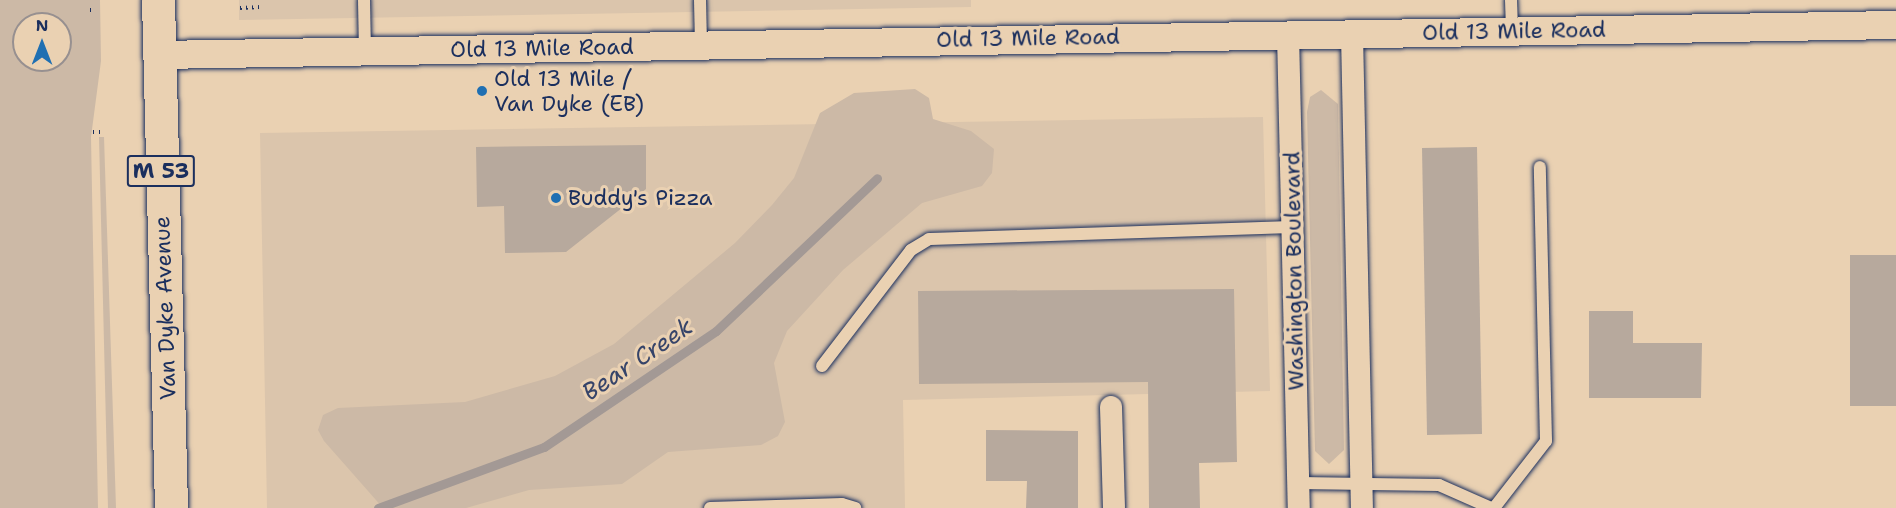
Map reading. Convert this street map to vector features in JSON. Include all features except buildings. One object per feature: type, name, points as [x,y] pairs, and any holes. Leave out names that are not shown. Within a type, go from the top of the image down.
[{"type":"main road","name":"Van Dyke Avenue","points":[[158,0],[171,508]]},
{"type":"street","name":"Old 13 Mile Road","points":[[159,56],[1288,33],[1896,25]]},
{"type":"street","name":"Washington Boulevard","points":[[1288,33],[1299,508]]},
{"type":"street","points":[[1352,33],[1362,508]]},
{"type":"street","points":[[1111,407],[1114,508]]},
{"type":"lane","points":[[364,0],[365,51]]},
{"type":"lane","points":[[700,0],[701,45]]},
{"type":"lane","points":[[1511,0],[1512,31]]},
{"type":"lane","points":[[1299,483],[1362,482],[1439,485],[1492,508],[1546,441],[1540,167]]},
{"type":"lane","points":[[822,366],[911,250],[928,239],[1293,227]]},
{"type":"lane","points":[[710,508],[842,504],[855,508]]},
{"type":"path","points":[[240,8],[259,7]]},
{"type":"path","points":[[90,10],[96,10]]},
{"type":"path","points":[[93,132],[103,132]]},
{"type":"shaded area","points":[[0,0],[100,0],[101,61],[91,137],[98,508],[0,508]]},
{"type":"shaded area","points":[[239,0],[971,0],[971,7],[239,20]]},
{"type":"shaded area","points":[[915,89],[929,98],[933,119],[971,131],[994,149],[992,173],[982,186],[922,203],[843,270],[787,331],[774,363],[785,422],[778,436],[761,445],[668,452],[622,484],[529,490],[466,508],[383,508],[324,441],[318,430],[323,415],[338,408],[465,402],[555,376],[614,344],[735,243],[772,205],[794,178],[820,113],[854,93]]},
{"type":"shaded area","points":[[1321,90],[1338,104],[1344,450],[1329,464],[1315,451],[1307,112],[1310,97]]},
{"type":"shaded area","points":[[1263,117],[1270,391],[903,400],[905,508],[267,508],[260,133]]},
{"type":"shaded area","points":[[99,137],[104,137],[116,508],[108,508]]},
{"type":"waterway","name":"Bear Creek","points":[[378,508],[544,447],[716,331],[877,178]]},
{"type":"place","name":"Old 13 Mile / Van Dyke (EB)","points":[[482,91]]},
{"type":"place","name":"Buddy's Pizza","points":[[556,198]]}]
